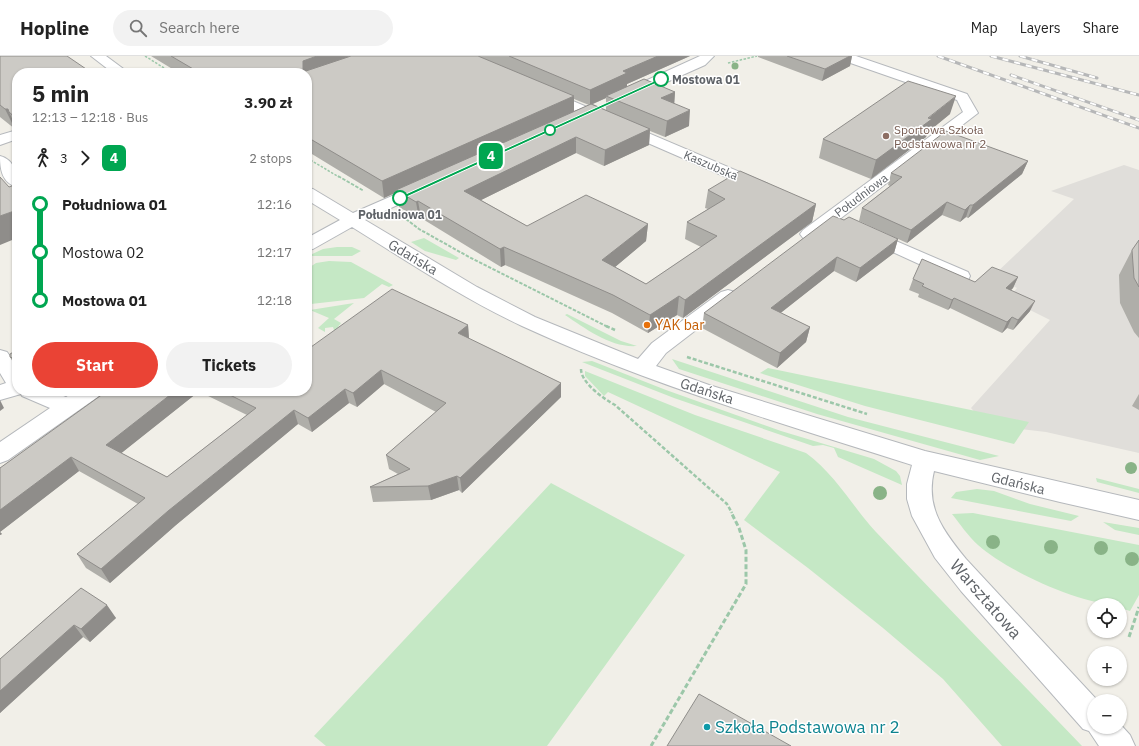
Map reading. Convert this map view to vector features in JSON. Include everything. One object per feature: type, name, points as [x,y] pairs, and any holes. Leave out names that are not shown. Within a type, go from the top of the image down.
[{"type":"street","points":[[97,56],[115,68]]},
{"type":"street","name":"Południowa","points":[[795,245],[837,220],[971,113],[962,97],[844,56]]},
{"type":"street","points":[[616,100],[707,57]]},
{"type":"street","name":"Kaszubska","points":[[536,89],[596,109],[774,193]]},
{"type":"street","points":[[568,122],[596,109]]},
{"type":"street","points":[[0,140],[12,136]]},
{"type":"street","points":[[0,161],[12,176]]},
{"type":"street","points":[[312,242],[352,220],[437,181]]},
{"type":"street","name":"Gdańska","points":[[312,196],[470,291],[528,321],[642,369],[701,390],[925,460],[1060,493],[1139,510]]},
{"type":"street","points":[[837,220],[961,276]]},
{"type":"street","points":[[642,369],[659,348],[739,288]]},
{"type":"street","points":[[0,357],[12,375]]},
{"type":"street","points":[[0,393],[12,388]]},
{"type":"street","points":[[42,396],[68,407]]},
{"type":"street","points":[[0,454],[84,396]]},
{"type":"street","name":"Warsztatowa","points":[[925,460],[919,488],[919,498],[923,512],[937,538],[958,570],[1087,711]]},
{"type":"street","points":[[1108,734],[1119,746]]},
{"type":"path","points":[[145,56],[164,68]]},
{"type":"path","points":[[727,63],[756,56]]},
{"type":"path","points":[[312,161],[366,192]]},
{"type":"path","points":[[402,215],[419,229],[469,257],[616,330]]},
{"type":"path","points":[[679,354],[870,415]]},
{"type":"path","points":[[581,366],[581,372],[591,389],[601,399],[615,406],[727,504],[739,528],[746,550],[746,584],[650,746]]},
{"type":"path","points":[[1129,637],[1139,607]]},
{"type":"shaded area","points":[[1124,165],[1139,170],[1139,453],[1046,432],[986,425],[971,408],[1050,320],[1008,299],[1017,288],[993,276],[1074,199],[1051,191]]},
{"type":"green space","points":[[424,238],[459,258],[456,260],[425,251],[411,242]]},
{"type":"green space","points":[[352,247],[361,251],[352,256],[312,256],[312,254],[323,249]]},
{"type":"green space","points":[[329,261],[351,262],[393,285],[389,287],[382,284],[364,298],[312,304],[312,266],[316,263]]},
{"type":"green space","points":[[354,303],[334,319],[341,323],[338,327],[348,332],[335,333],[333,327],[325,328],[325,332],[318,328],[329,318],[312,310]]},
{"type":"green space","points":[[567,314],[621,341],[637,346],[627,346],[608,341],[581,326],[565,315]]},
{"type":"green space","points":[[672,359],[848,417],[999,456],[980,460],[817,414],[679,369]]},
{"type":"green space","points":[[592,361],[666,390],[781,431],[874,459],[896,471],[900,476],[902,485],[838,457],[834,448],[823,445],[813,446],[674,398],[582,362]]},
{"type":"green space","points":[[768,368],[1029,422],[1014,444],[865,406],[760,373]]},
{"type":"green space","points":[[585,371],[695,415],[806,453],[835,480],[876,532],[1082,746],[1002,746],[943,679],[883,628],[808,568],[744,520],[780,472],[608,392],[604,396],[585,376]]},
{"type":"green space","points":[[1096,478],[1139,489],[1139,493],[1097,482]]},
{"type":"green space","points":[[551,483],[685,555],[547,746],[326,746],[314,736]]},
{"type":"green space","points":[[977,489],[994,491],[1030,504],[1079,516],[1071,521],[951,498],[956,492]]},
{"type":"green space","points":[[973,513],[1139,545],[1139,595],[1130,611],[1127,610],[1127,598],[1087,598],[1087,599],[1045,585],[991,555],[967,534],[952,514]]},
{"type":"green space","points":[[1103,522],[1139,528],[1139,535],[1115,530]]},
{"type":"building","points":[[0,56],[67,56],[85,68],[12,68],[12,115],[8,109],[5,109],[0,105]]},
{"type":"building","points":[[171,56],[317,56],[303,61],[303,68],[191,68]]},
{"type":"building","points":[[351,56],[478,56],[574,96],[382,181],[312,140],[312,69]]},
{"type":"building","points":[[509,56],[658,56],[623,71],[627,73],[590,90]]},
{"type":"building","points":[[787,56],[850,56],[825,69]]},
{"type":"building","points":[[644,79],[675,92],[661,98],[690,110],[667,121],[606,96]]},
{"type":"building","points":[[908,81],[956,96],[928,118],[932,119],[876,160],[823,139]]},
{"type":"building","points":[[591,104],[650,129],[605,150],[576,137],[464,191],[527,226],[586,195],[648,224],[602,260],[646,284],[717,236],[687,222],[725,199],[708,190],[740,171],[816,204],[685,300],[679,296],[650,315],[613,295],[504,247],[500,249],[418,201],[416,202],[396,190]]},
{"type":"building","points":[[946,131],[1028,161],[965,210],[947,202],[911,230],[862,208],[902,177],[891,173]]},
{"type":"building","points":[[0,177],[9,187],[12,186],[12,212],[0,216]]},
{"type":"building","points":[[833,216],[844,220],[849,217],[898,239],[860,268],[837,257],[771,308],[810,327],[780,353],[704,313]]},
{"type":"building","points":[[1139,240],[1139,287],[1134,278],[1132,250]]},
{"type":"building","points":[[922,259],[975,282],[992,267],[1018,277],[1006,288],[1035,301],[1018,320],[1012,317],[1007,322],[954,298],[952,300],[922,286],[924,284],[913,279]]},
{"type":"building","points":[[392,289],[468,325],[458,333],[561,383],[460,478],[457,476],[428,486],[370,487],[410,469],[386,455],[446,403],[381,370],[353,393],[345,389],[308,418],[294,410],[168,511],[101,569],[77,554],[145,498],[71,457],[0,510],[0,468],[100,396],[169,396],[106,445],[167,477],[256,408],[232,396],[312,396],[312,346]]},
{"type":"building","points":[[81,588],[107,605],[81,629],[74,625],[0,691],[0,659]]},
{"type":"building","points":[[699,694],[791,746],[667,746]]},
{"type":"railway","points":[[938,56],[1139,128]]},
{"type":"railway","points":[[991,56],[1139,95]]},
{"type":"railway","points":[[1020,56],[1097,78]]},
{"type":"railway","points":[[1011,75],[1139,120]]},
{"type":"bus line","name":"4","points":[[400,198],[661,79]]},
{"type":"place","name":"Mostowa 01","points":[[661,79]]},
{"type":"place","name":"Sportowa Szkoła Podstawowa nr 2","points":[[886,136]]},
{"type":"place","name":"Południowa 01","points":[[400,198]]},
{"type":"place","name":"YAK bar","points":[[647,325]]},
{"type":"place","name":"Szkoła Podstawowa nr 2","points":[[707,727]]}]
